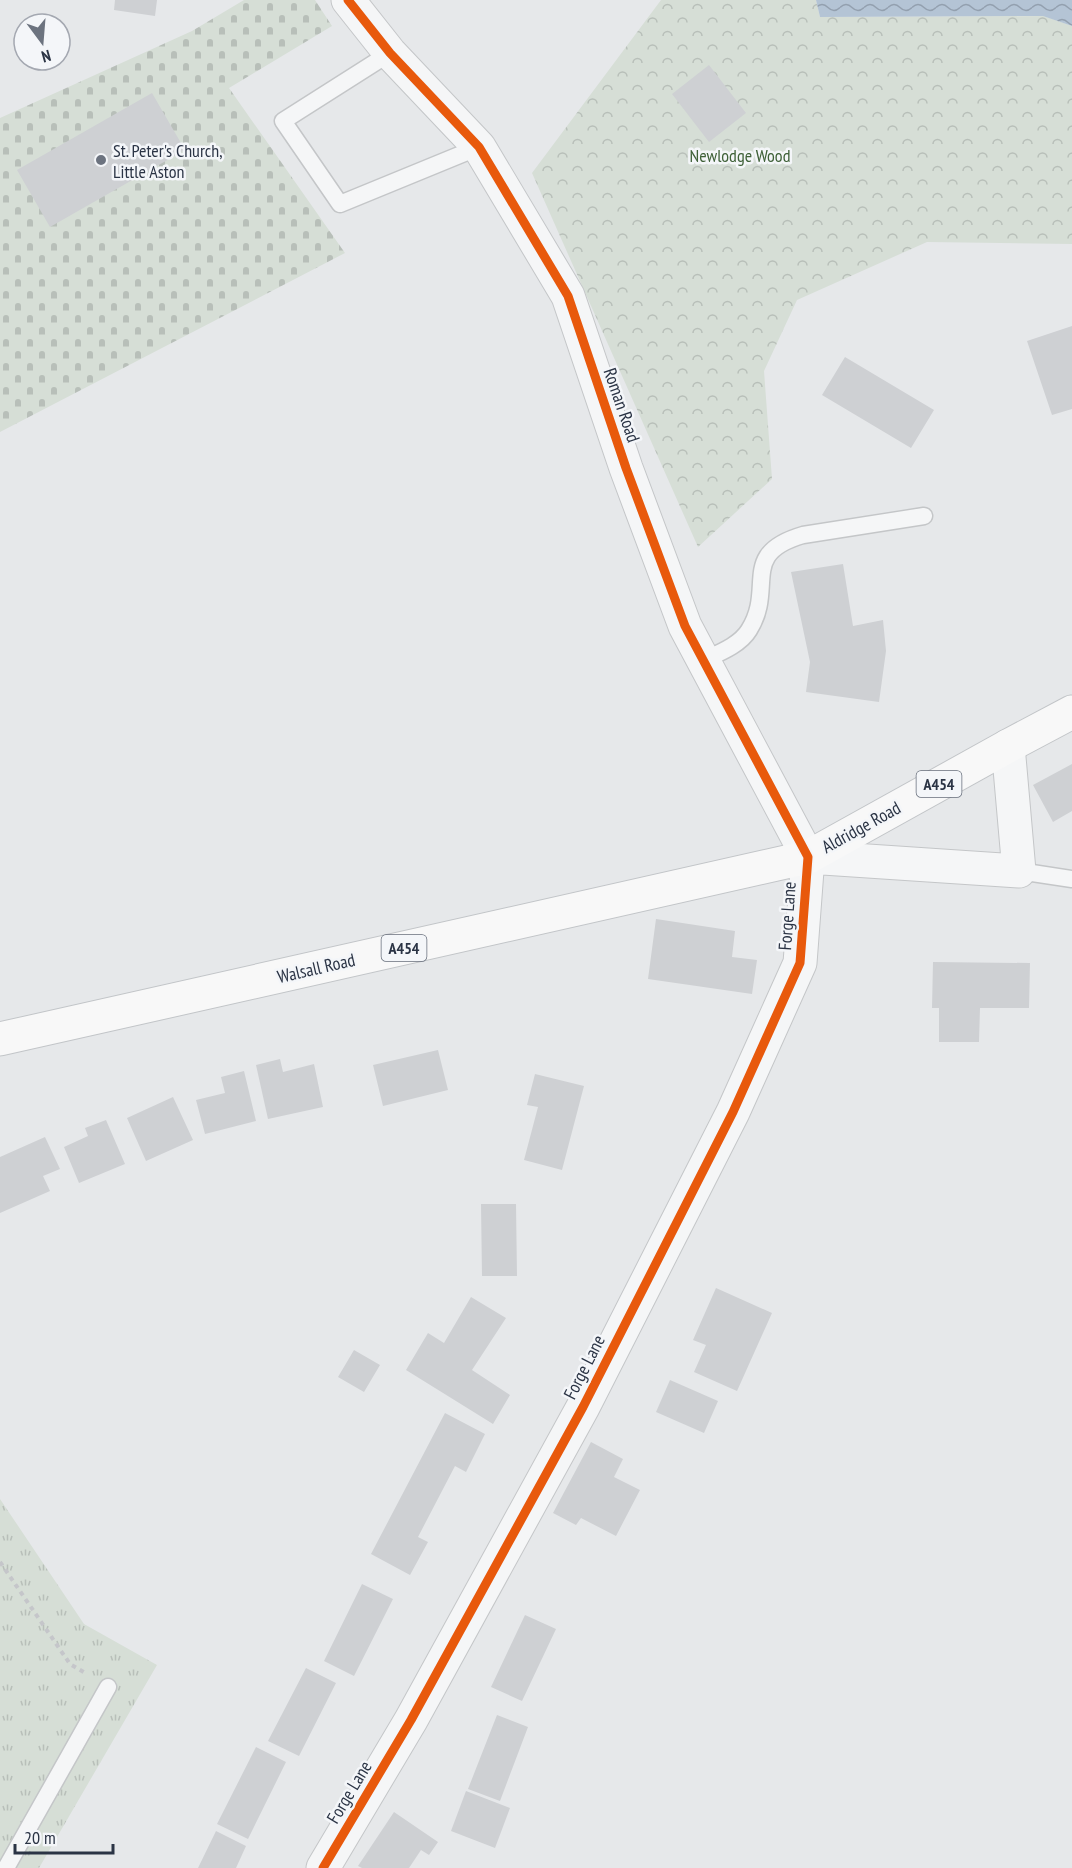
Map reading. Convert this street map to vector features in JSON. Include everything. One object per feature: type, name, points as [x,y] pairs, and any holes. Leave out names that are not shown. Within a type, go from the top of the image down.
[{"type":"main road","name":"Aldridge Road","points":[[808,857],[1072,712]]},
{"type":"main road","name":"Walsall Road","points":[[0,1039],[808,857]]},
{"type":"street","name":"Roman Road","points":[[348,0],[390,53],[479,147],[568,296],[630,479],[685,626],[808,857]]},
{"type":"street","points":[[1008,746],[1019,871]]},
{"type":"street","name":"Forge Lane","points":[[323,1868],[411,1720],[583,1407],[733,1112],[800,963],[808,857],[1019,871]]},
{"type":"lane","points":[[390,53],[282,122],[340,204],[479,147]]},
{"type":"lane","points":[[704,660],[730,647],[748,632],[757,615],[764,561],[772,549],[784,540],[924,516]]},
{"type":"lane","points":[[1019,871],[1072,879]]},
{"type":"lane","points":[[6,1868],[108,1687]]},
{"type":"path","points":[[0,1562],[70,1664],[108,1687]]},
{"type":"green space","points":[[244,0],[315,0],[332,26],[229,88],[345,253],[0,432],[0,118],[192,31]]},
{"type":"green space","name":"Newlodge Wood","points":[[661,0],[816,0],[820,17],[1044,16],[1072,26],[1072,244],[927,242],[797,300],[764,371],[772,479],[698,547],[532,173]]},
{"type":"green space","points":[[0,1499],[84,1624],[157,1665],[39,1868],[0,1868]]},
{"type":"water","points":[[816,0],[1072,0],[1072,26],[1043,16],[820,17]]},
{"type":"building","points":[[115,0],[157,0],[155,16],[114,10]]},
{"type":"building","points":[[709,65],[746,113],[709,142],[672,94]]},
{"type":"building","name":"St. Peter's Church, Little Aston","points":[[152,93],[185,150],[50,227],[17,170]]},
{"type":"building","points":[[1072,326],[1072,409],[1052,415],[1027,341]]},
{"type":"building","points":[[845,357],[934,410],[911,448],[822,395]]},
{"type":"building","points":[[843,564],[853,626],[883,620],[886,651],[879,702],[806,692],[810,662],[791,572]]},
{"type":"building","points":[[1072,764],[1072,811],[1053,822],[1033,785]]},
{"type":"building","points":[[656,919],[735,931],[732,957],[757,960],[752,994],[648,979]]},
{"type":"building","points":[[933,962],[1030,963],[1029,1008],[980,1008],[979,1042],[939,1042],[939,1008],[932,1008]]},
{"type":"building","points":[[438,1050],[448,1090],[383,1106],[373,1065]]},
{"type":"building","points":[[280,1059],[283,1072],[314,1064],[323,1107],[268,1119],[256,1065]]},
{"type":"building","points":[[244,1071],[256,1121],[205,1134],[196,1100],[225,1093],[221,1077]]},
{"type":"building","points":[[535,1074],[584,1086],[562,1170],[524,1160],[538,1107],[527,1105]]},
{"type":"building","points":[[173,1097],[193,1140],[146,1161],[127,1118]]},
{"type":"building","points":[[106,1120],[125,1164],[79,1183],[64,1147],[88,1136],[85,1128]]},
{"type":"building","points":[[45,1137],[60,1169],[43,1176],[50,1191],[0,1213],[0,1157]]},
{"type":"building","points":[[481,1204],[516,1204],[517,1276],[482,1276]]},
{"type":"building","points":[[716,1288],[772,1313],[737,1391],[694,1372],[706,1345],[693,1340]]},
{"type":"building","points":[[471,1297],[506,1318],[472,1370],[510,1395],[493,1424],[406,1370],[428,1333],[444,1343]]},
{"type":"building","points":[[354,1350],[380,1365],[364,1392],[338,1377]]},
{"type":"building","points":[[670,1380],[718,1401],[704,1433],[656,1412]]},
{"type":"building","points":[[445,1413],[485,1434],[466,1472],[455,1466],[418,1537],[428,1542],[410,1575],[371,1554]]},
{"type":"building","points":[[591,1442],[623,1459],[614,1477],[640,1490],[616,1536],[581,1518],[576,1525],[553,1513]]},
{"type":"building","points":[[362,1584],[393,1599],[354,1676],[324,1661]]},
{"type":"building","points":[[525,1615],[556,1629],[522,1701],[491,1687]]},
{"type":"building","points":[[306,1668],[336,1683],[299,1756],[268,1741]]},
{"type":"building","points":[[497,1715],[528,1727],[500,1801],[468,1789]]},
{"type":"building","points":[[256,1747],[286,1762],[248,1839],[217,1824]]},
{"type":"building","points":[[466,1791],[510,1808],[495,1848],[451,1831]]},
{"type":"building","points":[[394,1812],[438,1842],[429,1855],[421,1850],[409,1868],[362,1868],[358,1866]]},
{"type":"building","points":[[216,1831],[246,1846],[236,1868],[198,1868]]},
{"type":"cycle path","points":[[323,1868],[411,1720],[583,1407],[733,1112],[800,963],[808,857],[685,626],[626,468],[568,296],[479,147],[390,53],[348,0]]},
{"type":"place","name":"St. Peter's Church, Little Aston","points":[[101,160]]}]
